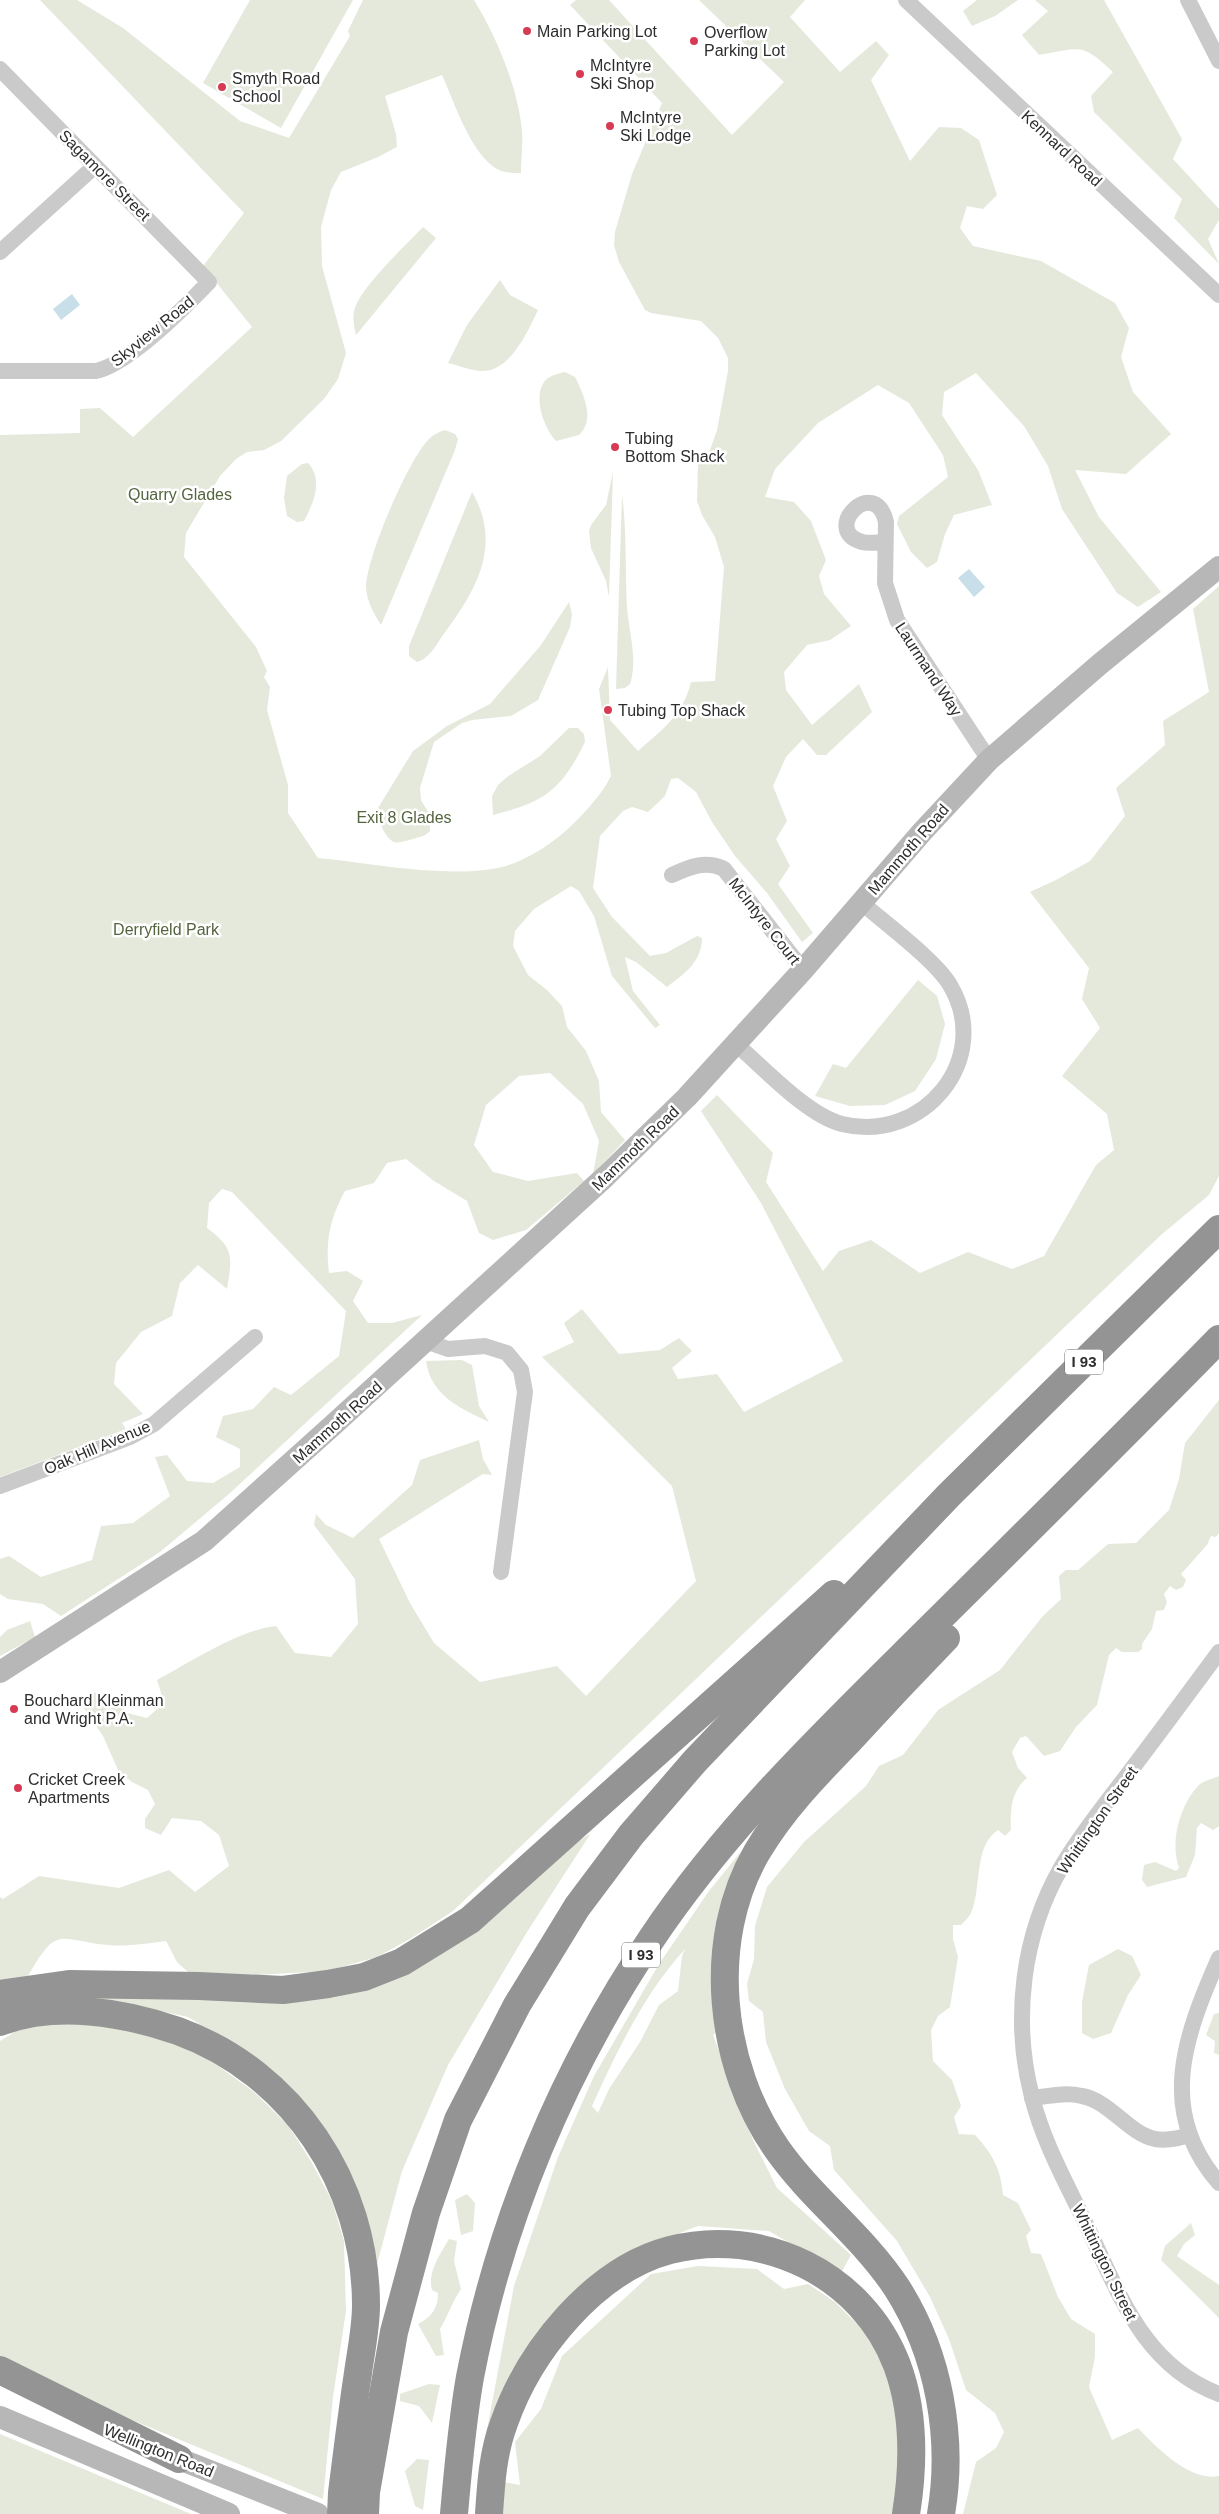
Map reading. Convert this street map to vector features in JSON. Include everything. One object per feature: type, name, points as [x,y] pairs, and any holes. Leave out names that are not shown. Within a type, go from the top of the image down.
[{"type":"highway","name":"I 93","points":[[353,2503],[394,2332],[426,2212],[458,2120],[517,2005],[578,1906],[631,1835],[695,1761],[949,1495],[1219,1229]]},
{"type":"highway","name":"I 93","points":[[454,2514],[470,2381],[480,2333],[505,2244],[539,2148],[574,2071],[604,2016],[652,1937],[680,1899],[759,1802],[834,1723],[1219,1340]]},
{"type":"highway","points":[[0,1994],[70,1984],[199,1986],[283,1990],[364,1977],[402,1962],[470,1920],[792,1629],[949,1495]]},
{"type":"highway","points":[[941,2514],[944,2495],[945,2434],[938,2389],[925,2344],[909,2309],[880,2264],[797,2173],[777,2149],[761,2123],[747,2095],[733,2050],[725,2004],[725,1957],[734,1912],[743,1882],[756,1854],[781,1815],[1019,1561],[1043,1517]]},
{"type":"highway","points":[[0,2022],[42,2012],[73,2010],[134,2018],[164,2026],[220,2050],[246,2067],[271,2086],[312,2133],[336,2172],[348,2201],[360,2246],[365,2276],[366,2308],[353,2503]]},
{"type":"highway","points":[[489,2514],[495,2454],[503,2424],[514,2395],[538,2355],[567,2318],[614,2278],[640,2262],[669,2251],[698,2246],[731,2244],[777,2253],[820,2271],[844,2290],[866,2312],[884,2337],[897,2365],[906,2396],[911,2426],[913,2458],[906,2514]]},
{"type":"highway","points":[[0,2370],[179,2459]]},
{"type":"main road","name":"Mammoth Road","points":[[0,1672],[210,1536],[620,1163],[687,1098],[737,1045],[922,832],[989,760],[1100,664],[1219,567]]},
{"type":"main road","name":"Wellington Road","points":[[0,2384],[179,2459],[318,2514]]},
{"type":"main road","name":"Wellington Road","points":[[0,2417],[229,2514]]},
{"type":"street","name":"Kennard Road","points":[[906,0],[1219,295]]},
{"type":"street","points":[[1188,0],[1219,61]]},
{"type":"street","name":"Sagamore Street","points":[[0,69],[209,282]]},
{"type":"street","points":[[0,252],[95,166]]},
{"type":"street","name":"Skyview Road","points":[[0,371],[96,371],[111,367],[139,346],[209,282]]},
{"type":"street","name":"Laurmand Way","points":[[885,542],[885,583],[896,620],[989,760]]},
{"type":"street","name":"McIntyre Court","points":[[672,875],[687,868],[703,864],[714,864],[724,869],[803,970]]},
{"type":"street","points":[[737,1045],[809,1107],[841,1123],[868,1127],[898,1122],[921,1111],[939,1096],[954,1074],[962,1045],[963,1030],[957,999],[941,972],[862,903]]},
{"type":"street","name":"Oak Hill Avenue","points":[[0,1486],[130,1437],[154,1424],[255,1337]]},
{"type":"street","points":[[425,1341],[448,1349],[493,1346],[507,1352],[522,1370],[525,1392],[501,1572]]},
{"type":"street","name":"Whittington Street","points":[[1219,1652],[1063,1865],[1043,1904],[1030,1948],[1022,1998],[1022,2052],[1032,2098],[1046,2139],[1134,2324],[1151,2345],[1176,2370],[1219,2394]]},
{"type":"street","points":[[1219,1958],[1196,2014],[1184,2055],[1181,2077],[1182,2101],[1190,2135],[1206,2168],[1219,2183]]},
{"type":"street","points":[[1032,2098],[1056,2094],[1084,2096],[1098,2102],[1144,2135],[1167,2140],[1190,2135]]},
{"type":"green space","points":[[40,0],[77,0],[123,28],[240,121],[289,138],[350,36],[348,31],[363,0],[474,0],[490,28],[504,59],[522,129],[521,173],[499,170],[480,153],[464,127],[442,75],[385,96],[396,134],[397,147],[341,172],[331,190],[321,227],[322,266],[346,353],[338,379],[324,399],[281,441],[264,450],[247,452],[236,459],[220,476],[186,533],[184,557],[256,647],[267,671],[264,677],[270,687],[267,710],[288,785],[288,813],[318,858],[441,871],[489,869],[518,862],[543,848],[566,830],[594,802],[611,776],[599,689],[608,667],[610,720],[638,751],[671,721],[683,704],[691,682],[715,681],[724,567],[715,537],[702,515],[697,501],[698,463],[710,450],[717,430],[728,371],[728,358],[718,338],[701,321],[651,313],[645,310],[619,262],[614,245],[615,232],[632,174],[662,103],[570,5],[576,0],[609,0],[732,135],[784,82],[699,0],[805,0],[790,17],[840,72],[876,41],[889,55],[871,80],[910,161],[939,127],[961,128],[979,140],[997,195],[983,209],[967,206],[960,228],[973,246],[1041,261],[1115,303],[1129,328],[1121,357],[1133,392],[1171,434],[1126,474],[1075,470],[1099,517],[1161,592],[1138,607],[1117,593],[1062,509],[1048,466],[1024,426],[976,373],[944,392],[942,415],[978,470],[992,505],[954,515],[945,534],[937,562],[927,568],[911,552],[897,524],[899,516],[948,477],[943,455],[909,403],[878,385],[818,423],[775,469],[765,497],[794,502],[811,521],[826,560],[819,576],[824,594],[851,626],[830,640],[807,645],[784,672],[786,690],[812,725],[859,684],[872,712],[826,755],[817,755],[803,739],[786,757],[773,786],[787,821],[776,839],[790,866],[778,884],[813,933],[802,942],[767,893],[735,856],[712,822],[696,792],[678,778],[671,779],[665,796],[648,812],[632,807],[623,811],[600,836],[593,888],[612,917],[650,956],[666,953],[697,936],[702,938],[699,954],[691,967],[667,987],[636,962],[625,957],[633,991],[660,1025],[655,1028],[612,976],[594,916],[579,891],[571,886],[534,909],[515,931],[513,946],[528,975],[547,990],[562,1006],[567,1027],[586,1051],[599,1081],[601,1112],[625,1140],[593,1174],[599,1141],[583,1104],[550,1073],[519,1076],[486,1105],[474,1145],[493,1172],[528,1181],[577,1173],[584,1181],[526,1230],[493,1240],[479,1233],[467,1201],[434,1181],[406,1159],[387,1163],[374,1183],[345,1191],[330,1230],[328,1241],[329,1273],[347,1271],[363,1281],[353,1301],[368,1323],[392,1323],[422,1315],[229,1494],[160,1552],[61,1616],[43,1604],[8,1599],[0,1594],[0,1559],[9,1556],[41,1577],[92,1560],[101,1526],[133,1523],[170,1496],[155,1457],[167,1455],[187,1481],[213,1483],[240,1467],[240,1449],[216,1437],[223,1416],[253,1409],[274,1387],[291,1395],[339,1356],[346,1311],[232,1192],[222,1189],[209,1203],[207,1228],[223,1242],[229,1254],[230,1269],[227,1289],[198,1265],[180,1283],[172,1316],[141,1332],[116,1363],[114,1384],[143,1414],[122,1423],[126,1429],[0,1477],[0,435],[80,433],[80,409],[100,408],[133,437],[252,327],[203,266],[244,213]]},
{"type":"green space","points":[[250,0],[353,0],[281,128],[203,83]]},
{"type":"green space","points":[[977,0],[1018,0],[995,16],[972,26],[963,11]]},
{"type":"green space","points":[[1035,0],[1104,0],[1182,139],[1173,159],[1219,209],[1219,220],[1208,239],[1219,264],[1174,218],[1182,199],[1094,112],[1091,96],[1113,72],[1094,56],[1080,50],[1072,49],[1039,55],[1022,35],[1048,11]]},
{"type":"green space","points":[[423,227],[436,238],[356,335],[354,315],[359,299],[385,266]]},
{"type":"green space","points":[[500,280],[510,295],[538,310],[517,349],[501,365],[492,370],[478,371],[448,363],[467,325]]},
{"type":"green space","points":[[565,372],[575,377],[584,398],[587,422],[579,435],[556,441],[541,413],[540,396],[544,382],[548,378]]},
{"type":"green space","points":[[445,430],[455,434],[458,439],[455,450],[381,625],[371,607],[366,591],[373,553],[390,509],[410,467],[429,439]]},
{"type":"green space","points":[[308,463],[315,477],[315,492],[311,507],[304,521],[297,522],[287,516],[284,498],[287,476],[302,464]]},
{"type":"green space","points":[[613,472],[609,597],[606,581],[591,548],[589,531],[591,525],[606,505]]},
{"type":"green space","points":[[472,492],[481,512],[485,531],[482,567],[466,602],[432,651],[425,658],[417,662],[409,656],[409,646]]},
{"type":"green space","points":[[622,495],[627,607],[633,665],[630,684],[625,688],[616,689]]},
{"type":"green space","points":[[1219,586],[1219,1176],[1209,1195],[1161,1235],[453,1911],[410,1939],[377,1957],[327,1971],[255,1975],[188,1972],[177,1962],[166,1941],[115,1945],[60,1939],[53,1942],[46,1949],[28,1976],[0,1983],[0,1897],[3,1899],[39,1876],[119,1888],[169,1870],[195,1892],[229,1866],[219,1835],[201,1821],[172,1818],[161,1835],[145,1828],[145,1819],[155,1804],[148,1790],[132,1782],[119,1772],[103,1736],[80,1702],[91,1692],[107,1695],[127,1713],[147,1718],[164,1703],[157,1680],[231,1640],[276,1626],[295,1653],[331,1657],[358,1624],[355,1579],[314,1525],[316,1514],[326,1525],[353,1538],[412,1485],[420,1460],[479,1440],[483,1459],[492,1475],[483,1474],[379,1539],[410,1603],[434,1643],[480,1682],[557,1666],[586,1696],[696,1581],[672,1486],[542,1357],[574,1342],[564,1323],[582,1309],[619,1354],[660,1350],[679,1338],[692,1351],[672,1368],[678,1379],[717,1374],[744,1412],[843,1361],[761,1203],[701,1111],[717,1095],[773,1153],[766,1182],[823,1271],[839,1251],[871,1240],[920,1273],[968,1252],[1012,1269],[1044,1256],[1096,1165],[1114,1150],[1107,1114],[1062,1076],[1100,1028],[1082,999],[1089,968],[1030,892],[1090,861],[1125,816],[1116,788],[1165,745],[1163,721],[1209,692],[1193,609]]},
{"type":"green space","name":"Exit 8 Glades","points":[[569,602],[572,614],[570,627],[538,700],[511,716],[472,720],[462,723],[434,742],[420,788],[421,800],[430,815],[430,831],[422,836],[401,842],[390,840],[382,827],[378,808],[413,751],[447,726],[490,704],[541,645]]},
{"type":"green space","points":[[569,728],[578,728],[584,734],[585,742],[568,772],[559,783],[549,792],[526,805],[493,815],[492,796],[498,785],[540,756]]},
{"type":"green space","points":[[918,980],[937,996],[945,1024],[936,1059],[915,1091],[885,1105],[850,1106],[815,1096],[833,1064],[846,1068]]},
{"type":"green space","points":[[462,1360],[472,1365],[479,1406],[489,1422],[458,1406],[440,1392],[429,1373],[426,1361]]},
{"type":"green space","points":[[1219,1400],[1219,1533],[1216,1537],[1211,1536],[1207,1545],[1181,1574],[1186,1580],[1183,1587],[1176,1590],[1170,1586],[1164,1594],[1167,1602],[1164,1610],[1156,1611],[1152,1629],[1142,1644],[1142,1649],[1138,1652],[1122,1652],[1116,1648],[1109,1655],[1097,1705],[1076,1727],[1060,1751],[1044,1756],[1026,1736],[1020,1738],[1012,1752],[1018,1768],[1027,1778],[1015,1795],[1011,1809],[1011,1830],[1005,1836],[998,1830],[990,1837],[985,1846],[981,1857],[971,1913],[961,1925],[953,1925],[953,1939],[958,1957],[950,2007],[938,2016],[931,2030],[933,2061],[952,2080],[961,2106],[954,2117],[959,2134],[975,2135],[987,2149],[998,2170],[1003,2195],[1018,2203],[1031,2230],[1026,2236],[1031,2253],[1041,2254],[1058,2297],[1071,2319],[1095,2334],[1095,2357],[1089,2387],[1112,2440],[1138,2428],[1164,2453],[1185,2468],[1197,2474],[1219,2476],[1219,2514],[963,2514],[976,2462],[996,2448],[1004,2432],[995,2413],[966,2390],[949,2339],[930,2297],[897,2241],[834,2170],[830,2146],[809,2131],[785,2089],[766,2042],[763,2012],[749,2001],[747,1984],[754,1959],[755,1926],[767,1887],[804,1842],[866,1786],[879,1766],[903,1755],[938,1710],[1000,1670],[1042,1617],[1061,1599],[1059,1576],[1066,1570],[1078,1570],[1108,1544],[1136,1543],[1169,1510],[1179,1479],[1185,1443]]},
{"type":"green space","points":[[30,1621],[35,1637],[0,1656],[0,1637],[7,1630]]},
{"type":"green space","points":[[1219,1776],[1219,1826],[1213,1830],[1201,1823],[1197,1828],[1195,1855],[1186,1877],[1147,1887],[1142,1880],[1144,1865],[1155,1862],[1176,1871],[1179,1868],[1176,1858],[1176,1836],[1181,1814],[1191,1794],[1200,1784]]},
{"type":"green space","points":[[591,1833],[527,1932],[448,2065],[402,2171],[377,2264],[365,2214],[252,2056],[188,2017],[138,2006],[0,2010],[0,2002],[37,1993],[352,1993]]},
{"type":"green space","points":[[751,1839],[718,2030],[713,2035],[753,2140],[777,2188],[851,2255],[841,2273],[769,2231],[698,2226],[648,2245],[627,2259],[485,2440],[514,2286],[558,2157],[594,2076],[659,1964],[709,1891]],"holes":[[[685,1949],[682,1956],[678,1991],[659,2005],[640,2042],[609,2089],[598,2113],[592,2106],[632,2024],[670,1966]]]},
{"type":"green space","points":[[1118,1949],[1132,1956],[1141,1975],[1128,1995],[1111,2033],[1093,2039],[1082,2033],[1082,2002],[1089,1965]]},
{"type":"green space","points":[[1219,2013],[1219,2055],[1214,2053],[1215,2041],[1206,2035],[1214,2014]]},
{"type":"green space","points":[[68,2021],[151,2031],[214,2063],[254,2092],[288,2125],[312,2163],[332,2201],[344,2241],[346,2311],[333,2397],[323,2499],[103,2408],[0,2357],[0,2041],[18,2030]]},
{"type":"green space","points":[[467,2194],[475,2203],[473,2231],[461,2235],[455,2200]]},
{"type":"green space","points":[[1191,2223],[1195,2235],[1184,2244],[1177,2256],[1219,2285],[1219,2318],[1161,2260],[1165,2246]]},
{"type":"green space","points":[[449,2239],[457,2241],[454,2261],[461,2289],[440,2329],[444,2355],[436,2356],[418,2324],[433,2312],[437,2303],[438,2293],[432,2290],[431,2277],[435,2264]]},
{"type":"green space","points":[[698,2266],[757,2269],[784,2289],[808,2284],[835,2302],[857,2324],[864,2321],[898,2398],[899,2514],[503,2514],[504,2482],[520,2485],[515,2442],[541,2409],[562,2356],[651,2274]]},
{"type":"green space","points":[[429,2384],[440,2385],[432,2423],[419,2406],[400,2401],[400,2394]]},
{"type":"green space","points":[[0,2434],[191,2514],[0,2514]]},
{"type":"green space","points":[[417,2459],[429,2460],[423,2510],[415,2506],[405,2471]]},
{"type":"water","points":[[72,294],[80,305],[61,320],[53,309]]},
{"type":"water","points":[[969,569],[985,587],[974,597],[958,578]]},
{"type":"place","name":"Main Parking Lot","points":[[527,31]]},
{"type":"place","name":"Overflow Parking Lot","points":[[694,41]]},
{"type":"place","name":"McIntyre Ski Shop","points":[[580,74]]},
{"type":"place","name":"Smyth Road School","points":[[222,87]]},
{"type":"place","name":"McIntyre Ski Lodge","points":[[610,126]]},
{"type":"place","name":"Tubing Bottom Shack","points":[[615,447]]},
{"type":"place","name":"Tubing Top Shack","points":[[608,710]]},
{"type":"place","name":"Bouchard Kleinman and Wright P.A.","points":[[14,1709]]},
{"type":"place","name":"Cricket Creek Apartments","points":[[18,1788]]},
{"type":"park label","name":"Quarry Glades","points":[[180,494]]},
{"type":"park label","name":"Derryfield Park","points":[[166,929]]}]
